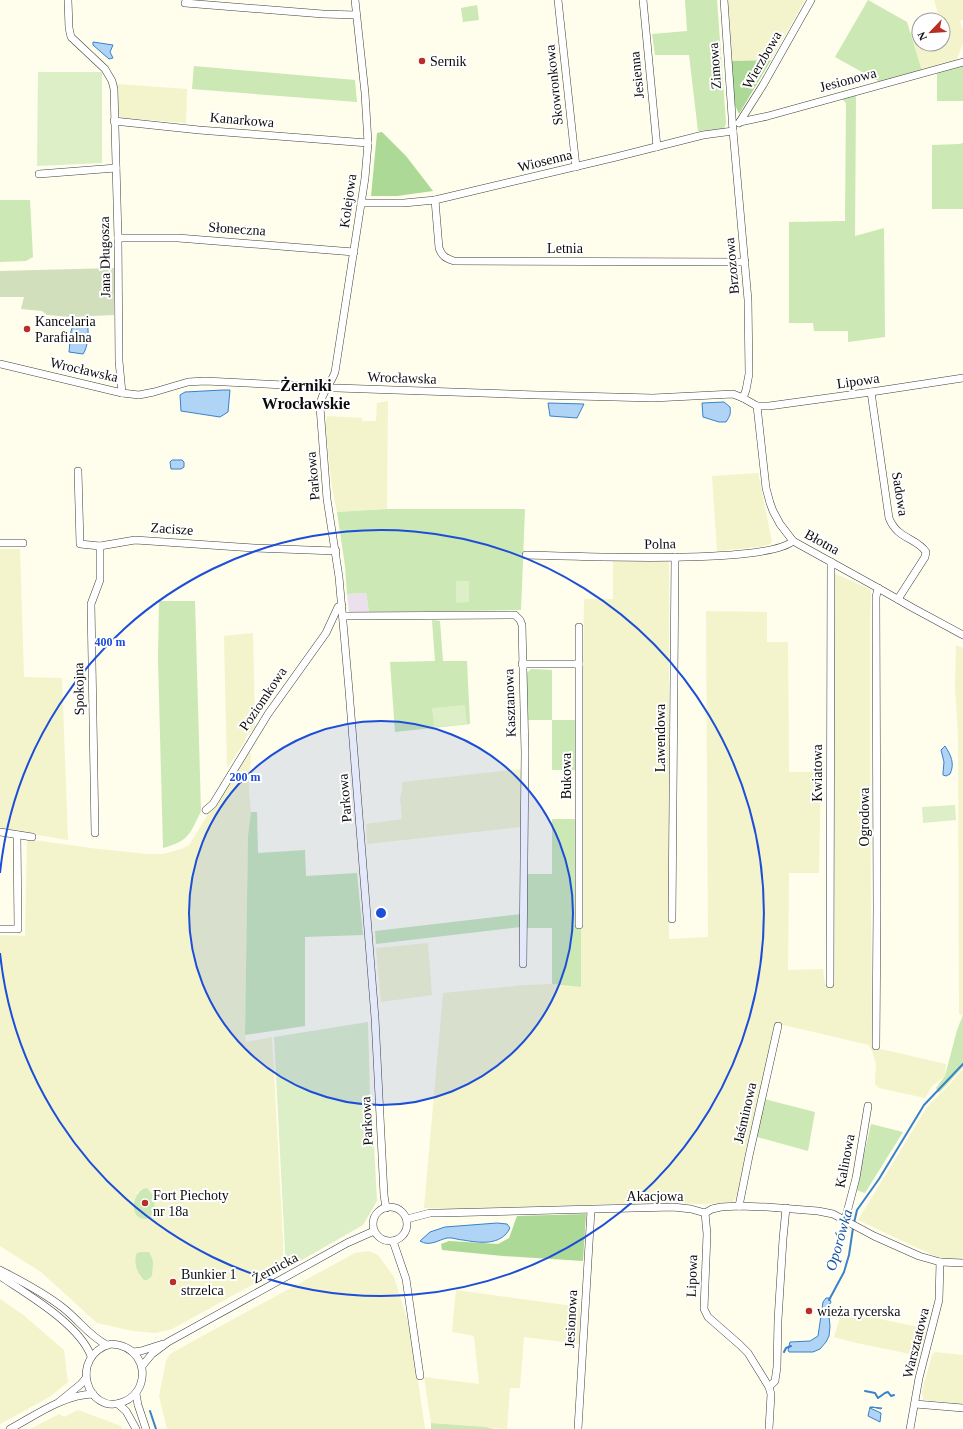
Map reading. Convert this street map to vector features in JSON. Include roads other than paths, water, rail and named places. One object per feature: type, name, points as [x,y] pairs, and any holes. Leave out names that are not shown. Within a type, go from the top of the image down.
[{"type":"street","name":"Jana Długosza","points":[[68,0],[69,28],[71,37],[105,69],[112,81],[114,95],[118,238],[119,361],[122,393]]},
{"type":"street","name":"Kolejowa","points":[[326,388],[335,372],[362,203],[368,143],[354,0]]},
{"type":"street","name":"Skowronkowa","points":[[558,0],[576,167]]},
{"type":"street","name":"Jesienna","points":[[643,0],[657,147]]},
{"type":"street","name":"Zimowa","points":[[724,0],[732,131]]},
{"type":"street","name":"Wierzbowa","points":[[732,131],[740,122],[811,0]]},
{"type":"street","points":[[185,3],[322,14],[356,15]]},
{"type":"street","name":"Jesionowa","points":[[740,122],[963,62]]},
{"type":"street","name":"Kanarkowa","points":[[114,121],[199,130],[368,143]]},
{"type":"street","name":"Wiosenna","points":[[362,203],[404,203],[435,200],[703,135],[732,131]]},
{"type":"street","name":"Brzozowa","points":[[732,131],[748,300],[748,382],[743,398]]},
{"type":"street","points":[[39,174],[116,168]]},
{"type":"street","name":"Letnia","points":[[435,200],[439,248],[446,258],[454,261],[745,262]]},
{"type":"street","name":"Słoneczna","points":[[118,238],[178,238],[354,252]]},
{"type":"street","name":"Wrocławska","points":[[0,364],[122,393],[139,394],[154,392],[188,382],[223,381],[326,388],[653,398],[733,394],[757,406]]},
{"type":"street","name":"Lipowa","points":[[757,406],[785,405],[963,378]]},
{"type":"street","name":"Parkowa","points":[[326,388],[320,402],[327,499],[336,551],[343,616],[375,1011],[384,1195],[386,1208]]},
{"type":"street","name":"Sadowa","points":[[871,392],[889,518],[892,526],[906,538],[922,547],[926,552],[925,557],[898,599]]},
{"type":"street","name":"Błotna","points":[[757,406],[766,488],[772,511],[793,541],[963,634]]},
{"type":"street","name":"Zacisze","points":[[78,471],[80,544],[100,546],[135,540],[254,548],[336,551]]},
{"type":"street","name":"Polna","points":[[526,555],[608,557],[732,554],[764,551],[788,545],[793,541]]},
{"type":"street","points":[[0,543],[23,543]]},
{"type":"street","name":"Spokojna","points":[[95,833],[91,604],[100,580],[100,546]]},
{"type":"street","name":"Lawendowa","points":[[672,919],[674,556]]},
{"type":"street","name":"Kwiatowa","points":[[830,984],[832,562]]},
{"type":"street","name":"Ogrodowa","points":[[876,1046],[876,597],[878,588]]},
{"type":"street","name":"Poziomkowa","points":[[206,810],[213,804],[268,714],[326,633],[338,607],[342,606]]},
{"type":"street","name":"Kasztanowa","points":[[343,616],[515,616],[520,620],[522,625],[525,753],[523,964]]},
{"type":"street","name":"Bukowa","points":[[579,627],[579,925]]},
{"type":"street","points":[[522,664],[579,664]]},
{"type":"street","points":[[0,832],[32,837]]},
{"type":"street","points":[[0,929],[18,928],[17,835]]},
{"type":"street","name":"Jaśminowa","points":[[739,1206],[778,1026]]},
{"type":"street","name":"Kalinowa","points":[[850,1223],[868,1106]]},
{"type":"street","points":[[705,1214],[712,1209],[739,1206],[818,1210],[833,1214],[907,1252],[940,1262],[963,1263]]},
{"type":"street","name":"Akacjowa","points":[[407,1219],[435,1213],[673,1207],[691,1209],[705,1214]]},
{"type":"street","points":[[386,1208],[397,1209],[403,1213],[407,1219],[407,1226],[404,1235],[393,1241],[383,1240],[374,1230],[373,1224],[377,1214],[386,1208]]},
{"type":"street","name":"Lipowa","points":[[769,1387],[775,1381],[777,1367],[779,1305],[786,1208]]},
{"type":"street","name":"Jesionowa","points":[[578,1429],[591,1210]]},
{"type":"street","name":"Lipowa","points":[[705,1214],[707,1234],[704,1298],[706,1313],[708,1318],[748,1353],[769,1387],[772,1394],[769,1429]]},
{"type":"street","name":"Żernicka","points":[[142,1366],[152,1354],[168,1342],[347,1243],[374,1230]]},
{"type":"street","points":[[393,1241],[406,1279],[420,1376]]},
{"type":"street","name":"Warsztatowa","points":[[910,1429],[920,1378],[939,1300],[940,1262]]},
{"type":"street","points":[[0,1270],[26,1283],[62,1307],[93,1336],[107,1345]]},
{"type":"street","points":[[0,1276],[54,1313],[84,1343],[91,1356]]},
{"type":"street","name":"Żernicka","points":[[133,1352],[141,1351],[168,1342]]},
{"type":"street","points":[[56,1404],[81,1384],[86,1378],[91,1356],[100,1347],[118,1344],[128,1347],[138,1357],[142,1366],[142,1380],[136,1394],[128,1400],[118,1404],[107,1404],[97,1398],[89,1388],[86,1378]]},
{"type":"street","points":[[10,1429],[56,1404],[80,1396],[93,1394]]},
{"type":"street","points":[[136,1394],[146,1429]]},
{"type":"street","points":[[118,1404],[126,1411],[136,1429]]},
{"type":"street","points":[[915,1404],[963,1408]]},
{"type":"water","points":[[93,42],[113,45],[110,52],[113,58],[109,59],[93,45]]},
{"type":"water","points":[[75,320],[86,321],[87,324],[87,343],[83,354],[69,352],[71,331]]},
{"type":"water","points":[[230,390],[228,412],[220,417],[181,411],[180,395],[185,392]]},
{"type":"water","points":[[724,402],[730,407],[730,415],[726,422],[719,422],[703,417],[702,403]]},
{"type":"water","points":[[548,403],[584,404],[577,418],[550,416]]},
{"type":"water","points":[[172,460],[182,460],[184,462],[184,467],[181,469],[171,469],[170,462]]},
{"type":"water","points":[[945,746],[951,756],[952,763],[950,774],[946,776],[943,775],[944,762],[941,750]]},
{"type":"water","points":[[497,1223],[507,1224],[510,1228],[501,1238],[490,1242],[476,1242],[449,1238],[431,1243],[424,1243],[420,1241],[430,1232],[445,1227]]},
{"type":"water","points":[[826,1298],[829,1298],[831,1302],[828,1307],[830,1326],[829,1336],[826,1342],[820,1349],[813,1352],[789,1352],[790,1342],[810,1341],[818,1336],[823,1302]]},
{"type":"water","points":[[870,1407],[881,1413],[880,1422],[868,1416]]},
{"type":"waterway","name":"Oporówka","points":[[854,1223],[857,1210],[879,1179],[924,1105],[963,1064]]},
{"type":"waterway","name":"Oporówka","points":[[829,1300],[844,1272],[849,1255],[853,1228]]},
{"type":"waterway","name":"Oporówka","points":[[784,1352],[786,1348],[791,1346]]},
{"type":"waterway","points":[[865,1391],[875,1393],[878,1398],[888,1392],[891,1396],[894,1395]]},
{"type":"waterway","points":[[150,1411],[156,1429]]},
{"type":"place","name":"Sernik","points":[[422,61]]},
{"type":"place","name":"Kancelaria Parafialna","points":[[27,329]]},
{"type":"place","name":"Fort Piechoty nr 18a","points":[[145,1203]]},
{"type":"place","name":"Bunkier 1 strzelca","points":[[173,1282]]},
{"type":"place","name":"wieża rycerska","points":[[809,1311]]},
{"type":"district","name":"Żerniki Wrocławskie","points":[[306,394]]}]
